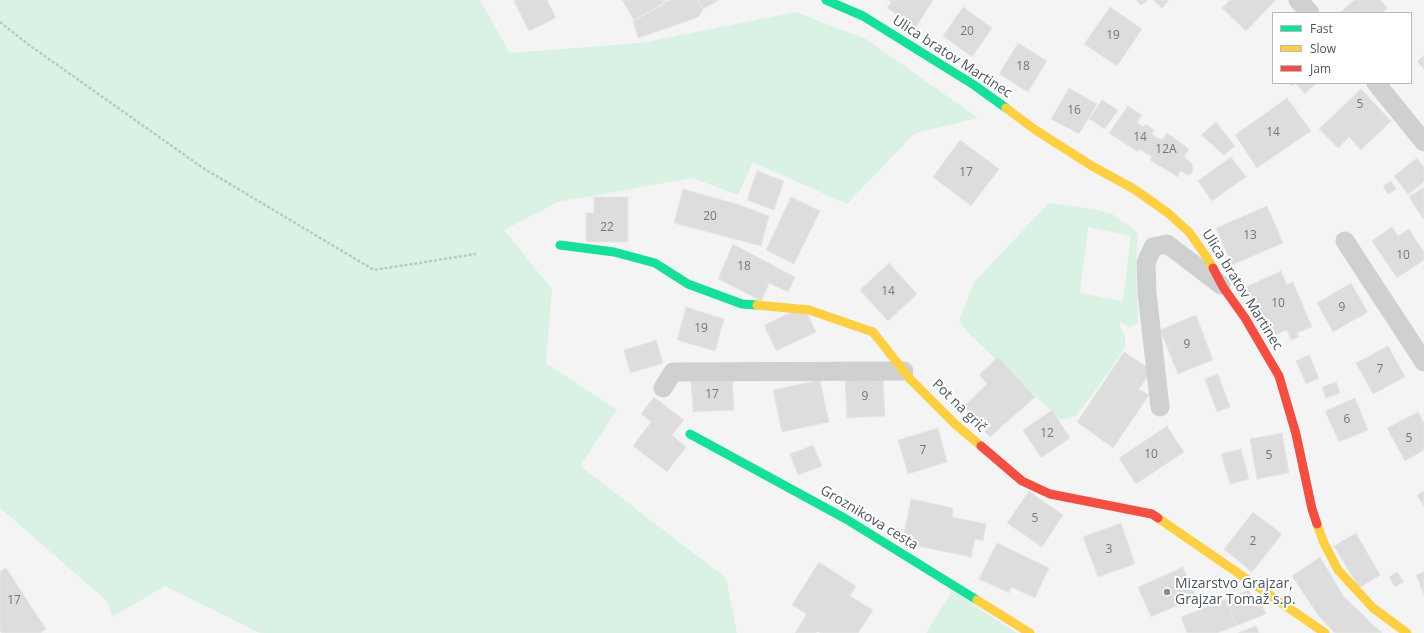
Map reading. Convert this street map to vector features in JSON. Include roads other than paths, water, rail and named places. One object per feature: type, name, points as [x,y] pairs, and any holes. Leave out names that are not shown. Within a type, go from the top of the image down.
[{"type":"street","name":"Ulica bratov Martinec","points":[[826,0],[863,16],[974,84],[1034,130],[1092,166],[1134,188],[1168,213],[1189,232],[1206,256],[1223,287],[1245,318],[1279,376],[1296,434],[1312,509],[1328,550],[1338,570],[1373,608],[1407,633]]},
{"type":"street","points":[[1298,0],[1309,12]]},
{"type":"street","points":[[1377,84],[1424,142]]},
{"type":"street","points":[[1345,241],[1424,362]]},
{"type":"street","points":[[1160,407],[1146,293],[1146,263],[1153,247],[1167,244],[1223,287]]},
{"type":"street","name":"Pot na grič","points":[[560,245],[614,252],[655,263],[688,284],[742,304],[809,310],[874,332],[910,379],[955,424],[1022,482],[1050,494],[1152,514],[1325,633]]},
{"type":"street","points":[[663,388],[673,372],[904,371]]},
{"type":"street","name":"Groznikova cesta","points":[[690,434],[846,519],[1030,633]]},
{"type":"place","name":"Mizarstvo Grajzar, Grajzar Tomaž s.p.","points":[[1167,592]]}]
